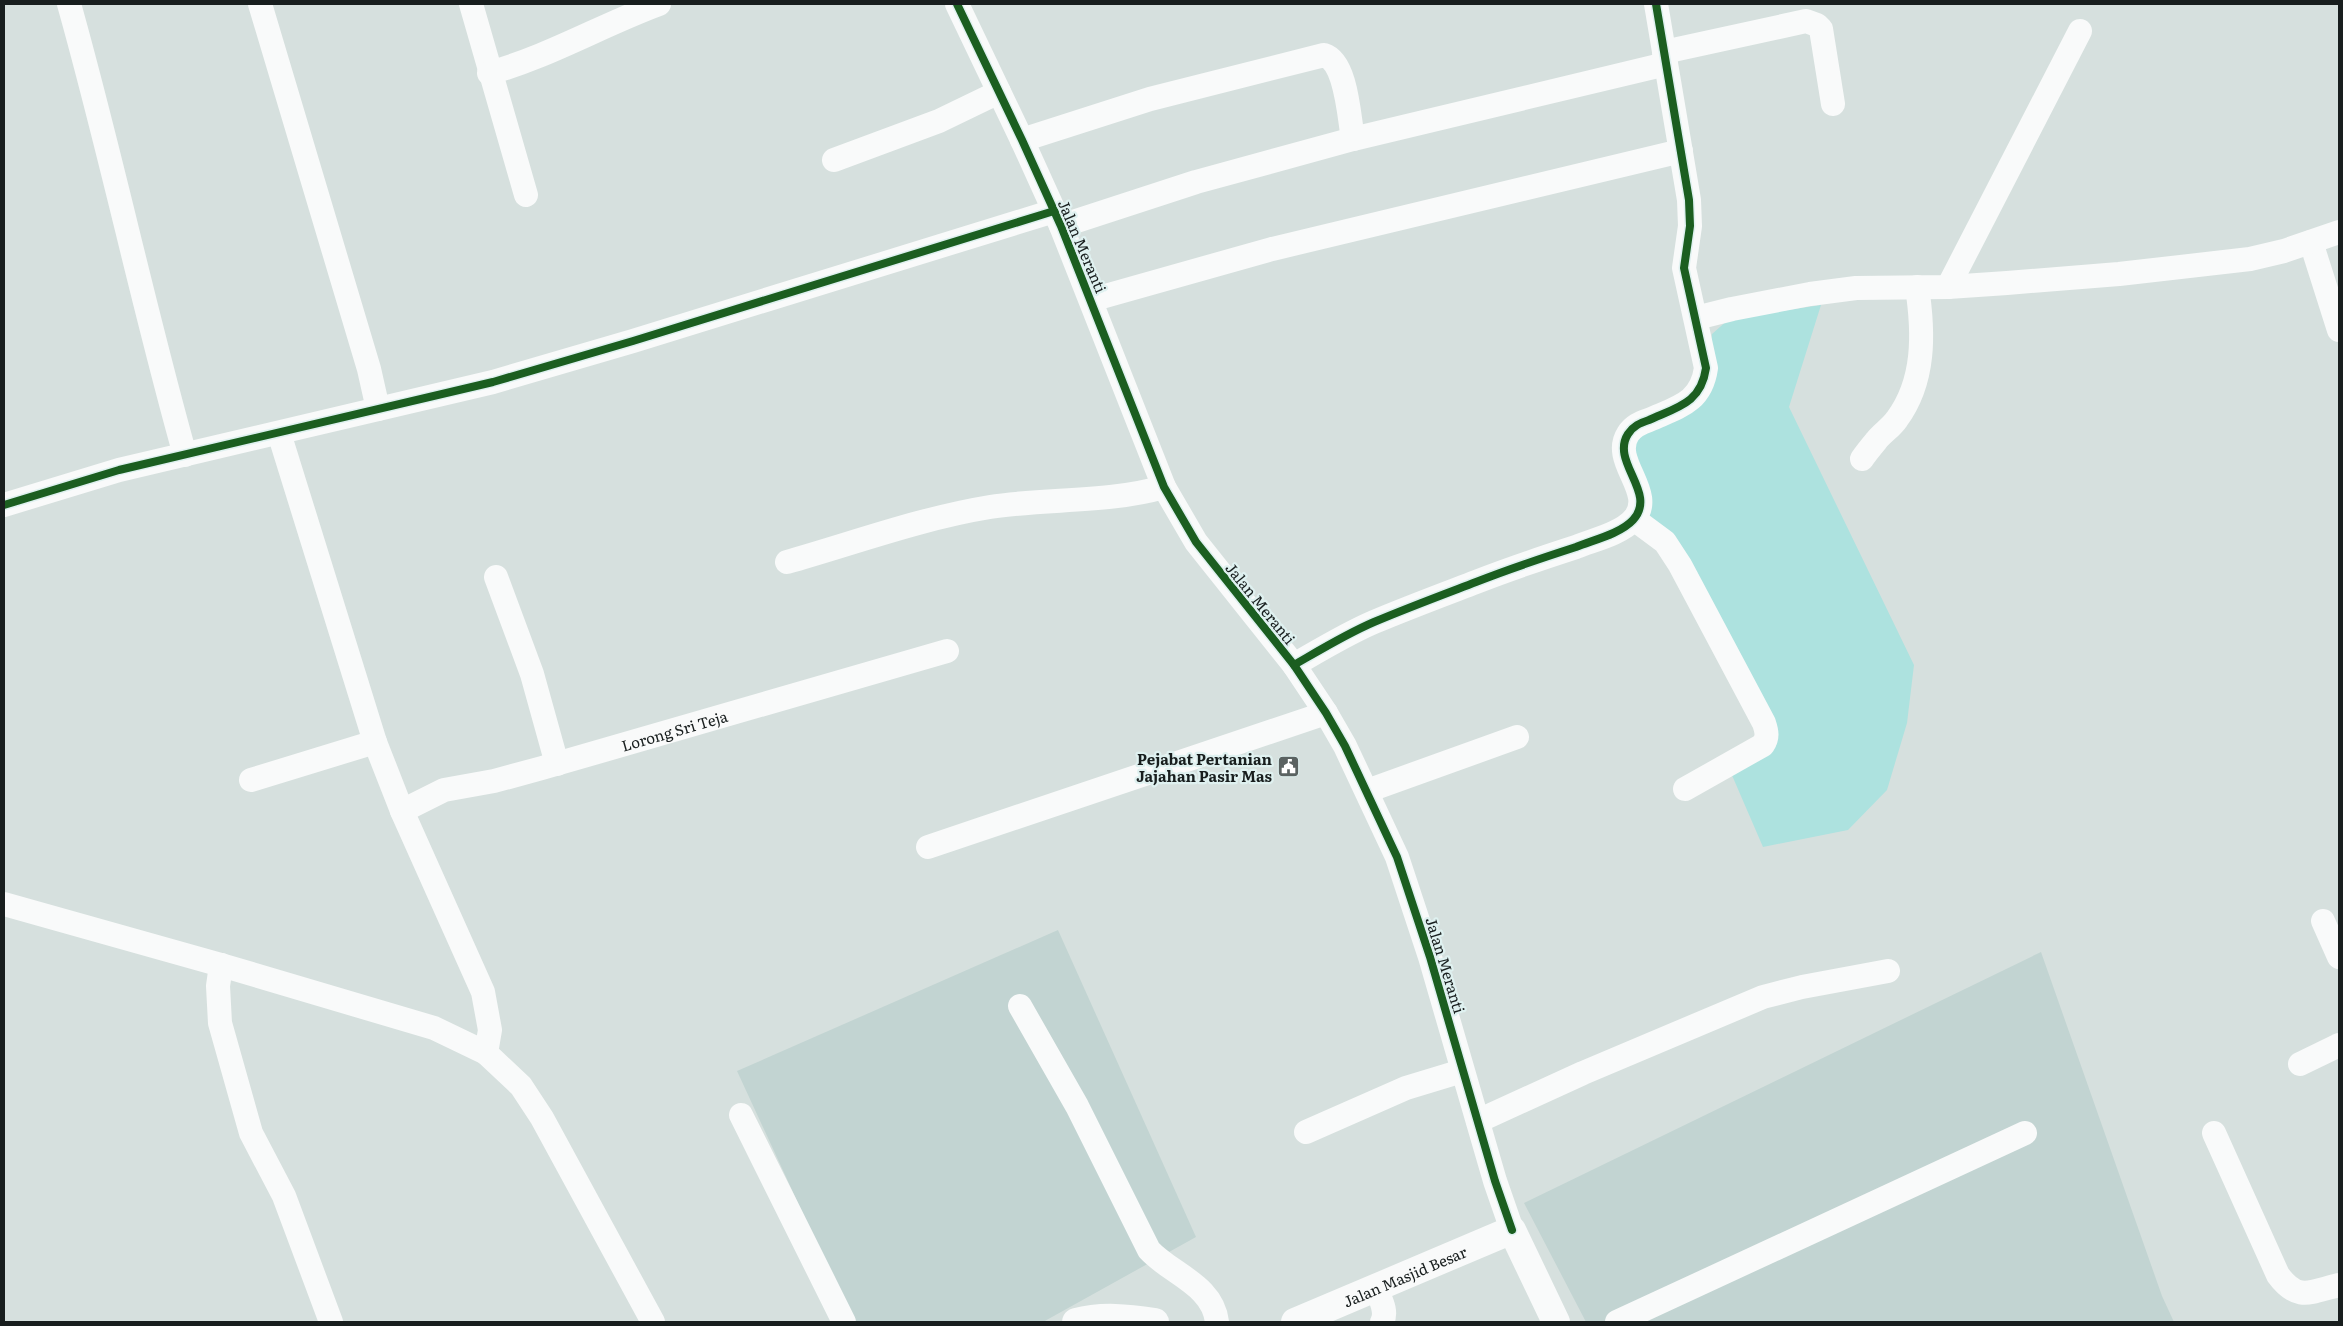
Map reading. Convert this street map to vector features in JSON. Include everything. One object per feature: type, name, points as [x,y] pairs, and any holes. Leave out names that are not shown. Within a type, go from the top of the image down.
[{"type":"main road","name":"Jalan Masjid Besar","points":[[1299,1322],[1512,1230]]},
{"type":"main road","name":"Jalan Meranti","points":[[1512,1230],[1556,1322]]},
{"type":"main road","points":[[1076,1322],[1092,1318],[1113,1317],[1155,1322]]},
{"type":"street","points":[[69,4],[117,186],[160,366],[185,455]]},
{"type":"street","points":[[260,4],[369,369],[378,409]]},
{"type":"street","points":[[471,4],[526,195]]},
{"type":"street","points":[[490,73],[541,55],[615,20],[658,4]]},
{"type":"street","name":"Jalan Meranti","points":[[957,4],[1022,140],[1057,219],[1091,300],[1164,487],[1196,542],[1294,664],[1326,713],[1345,746],[1397,857],[1430,957],[1462,1072],[1512,1230]]},
{"type":"street","points":[[1294,664],[1373,623],[1478,581],[1598,538],[1634,519],[1639,508],[1640,492],[1628,466],[1624,449],[1627,436],[1636,425],[1690,401],[1699,392],[1706,368],[1684,268],[1690,226],[1689,200],[1656,4]]},
{"type":"street","points":[[4,505],[119,470],[494,382],[1057,219],[1353,139],[1806,21],[1821,29],[1833,104]]},
{"type":"street","points":[[1948,287],[2080,31]]},
{"type":"street","points":[[1022,140],[1150,99],[1324,55],[1330,57],[1337,64],[1344,83],[1353,139]]},
{"type":"street","points":[[834,160],[939,121],[999,92]]},
{"type":"street","points":[[1091,300],[1272,249],[1681,151]]},
{"type":"street","points":[[1696,318],[1732,308],[1856,288],[1948,287],[2120,274],[2250,258],[2311,242],[2339,232]]},
{"type":"street","points":[[2311,242],[2339,330]]},
{"type":"street","points":[[1862,459],[1876,440],[1896,422],[1915,388],[1922,334],[1917,287]]},
{"type":"street","points":[[279,433],[374,742],[402,811],[483,992],[490,1030],[486,1053]]},
{"type":"street","points":[[788,562],[963,512],[993,506],[1122,495],[1164,487]]},
{"type":"street","points":[[1634,519],[1652,530],[1665,542],[1680,565],[1766,731],[1767,738],[1762,745],[1685,788]]},
{"type":"street","points":[[496,577],[532,674],[557,764]]},
{"type":"street","name":"Lorong Sri Teja","points":[[402,811],[444,790],[557,764],[948,651]]},
{"type":"street","points":[[928,848],[1326,713]]},
{"type":"street","points":[[1367,791],[1517,737]]},
{"type":"street","points":[[251,780],[374,742]]},
{"type":"street","points":[[4,904],[221,965],[434,1028],[486,1053],[521,1086],[542,1118],[654,1322]]},
{"type":"street","points":[[2323,921],[2339,957]]},
{"type":"street","points":[[221,965],[218,986],[220,1023],[251,1133],[284,1196],[331,1322]]},
{"type":"street","points":[[1478,1122],[1609,1062],[1763,997],[1802,987],[1888,971]]},
{"type":"street","points":[[1020,1006],[1076,1106],[1149,1250],[1159,1261],[1192,1282],[1207,1297],[1216,1315],[1217,1322]]},
{"type":"street","points":[[2300,1064],[2339,1045]]},
{"type":"street","points":[[1306,1132],[1406,1088],[1462,1072]]},
{"type":"street","points":[[741,1115],[844,1322]]},
{"type":"street","points":[[1617,1322],[2026,1133]]},
{"type":"street","points":[[2214,1134],[2278,1275],[2287,1287],[2296,1292],[2304,1293],[2339,1285]]},
{"type":"street","points":[[1376,1288],[1384,1306],[1384,1319],[1382,1322]]},
{"type":"shaded area","points":[[1821,305],[1789,407],[1914,665],[1907,723],[1887,790],[1848,830],[1763,847],[1731,773],[1777,744],[1773,732],[1644,515],[1633,439],[1704,402],[1712,334],[1729,319]]},
{"type":"shaded area","points":[[1058,930],[1196,1237],[1043,1322],[853,1322],[737,1071]]},
{"type":"shaded area","points":[[2041,952],[2162,1296],[2174,1322],[1586,1322],[1524,1203]]},
{"type":"cycle path","points":[[957,4],[1061,226],[1164,487],[1196,542],[1294,665],[1326,713],[1345,746],[1397,857],[1430,957],[1495,1181],[1512,1230]]},
{"type":"cycle path","points":[[1294,665],[1343,637],[1386,617],[1538,559],[1614,533],[1628,525],[1639,510],[1638,488],[1625,455],[1624,445],[1628,434],[1637,425],[1686,402],[1699,389],[1706,368],[1684,268],[1690,226],[1689,200],[1656,4]]},
{"type":"cycle path","points":[[4,505],[119,470],[493,382],[633,341],[1054,211]]},
{"type":"place","name":"Pejabat Pertanian Jajahan Pasir Mas","points":[[1288,767]]}]
